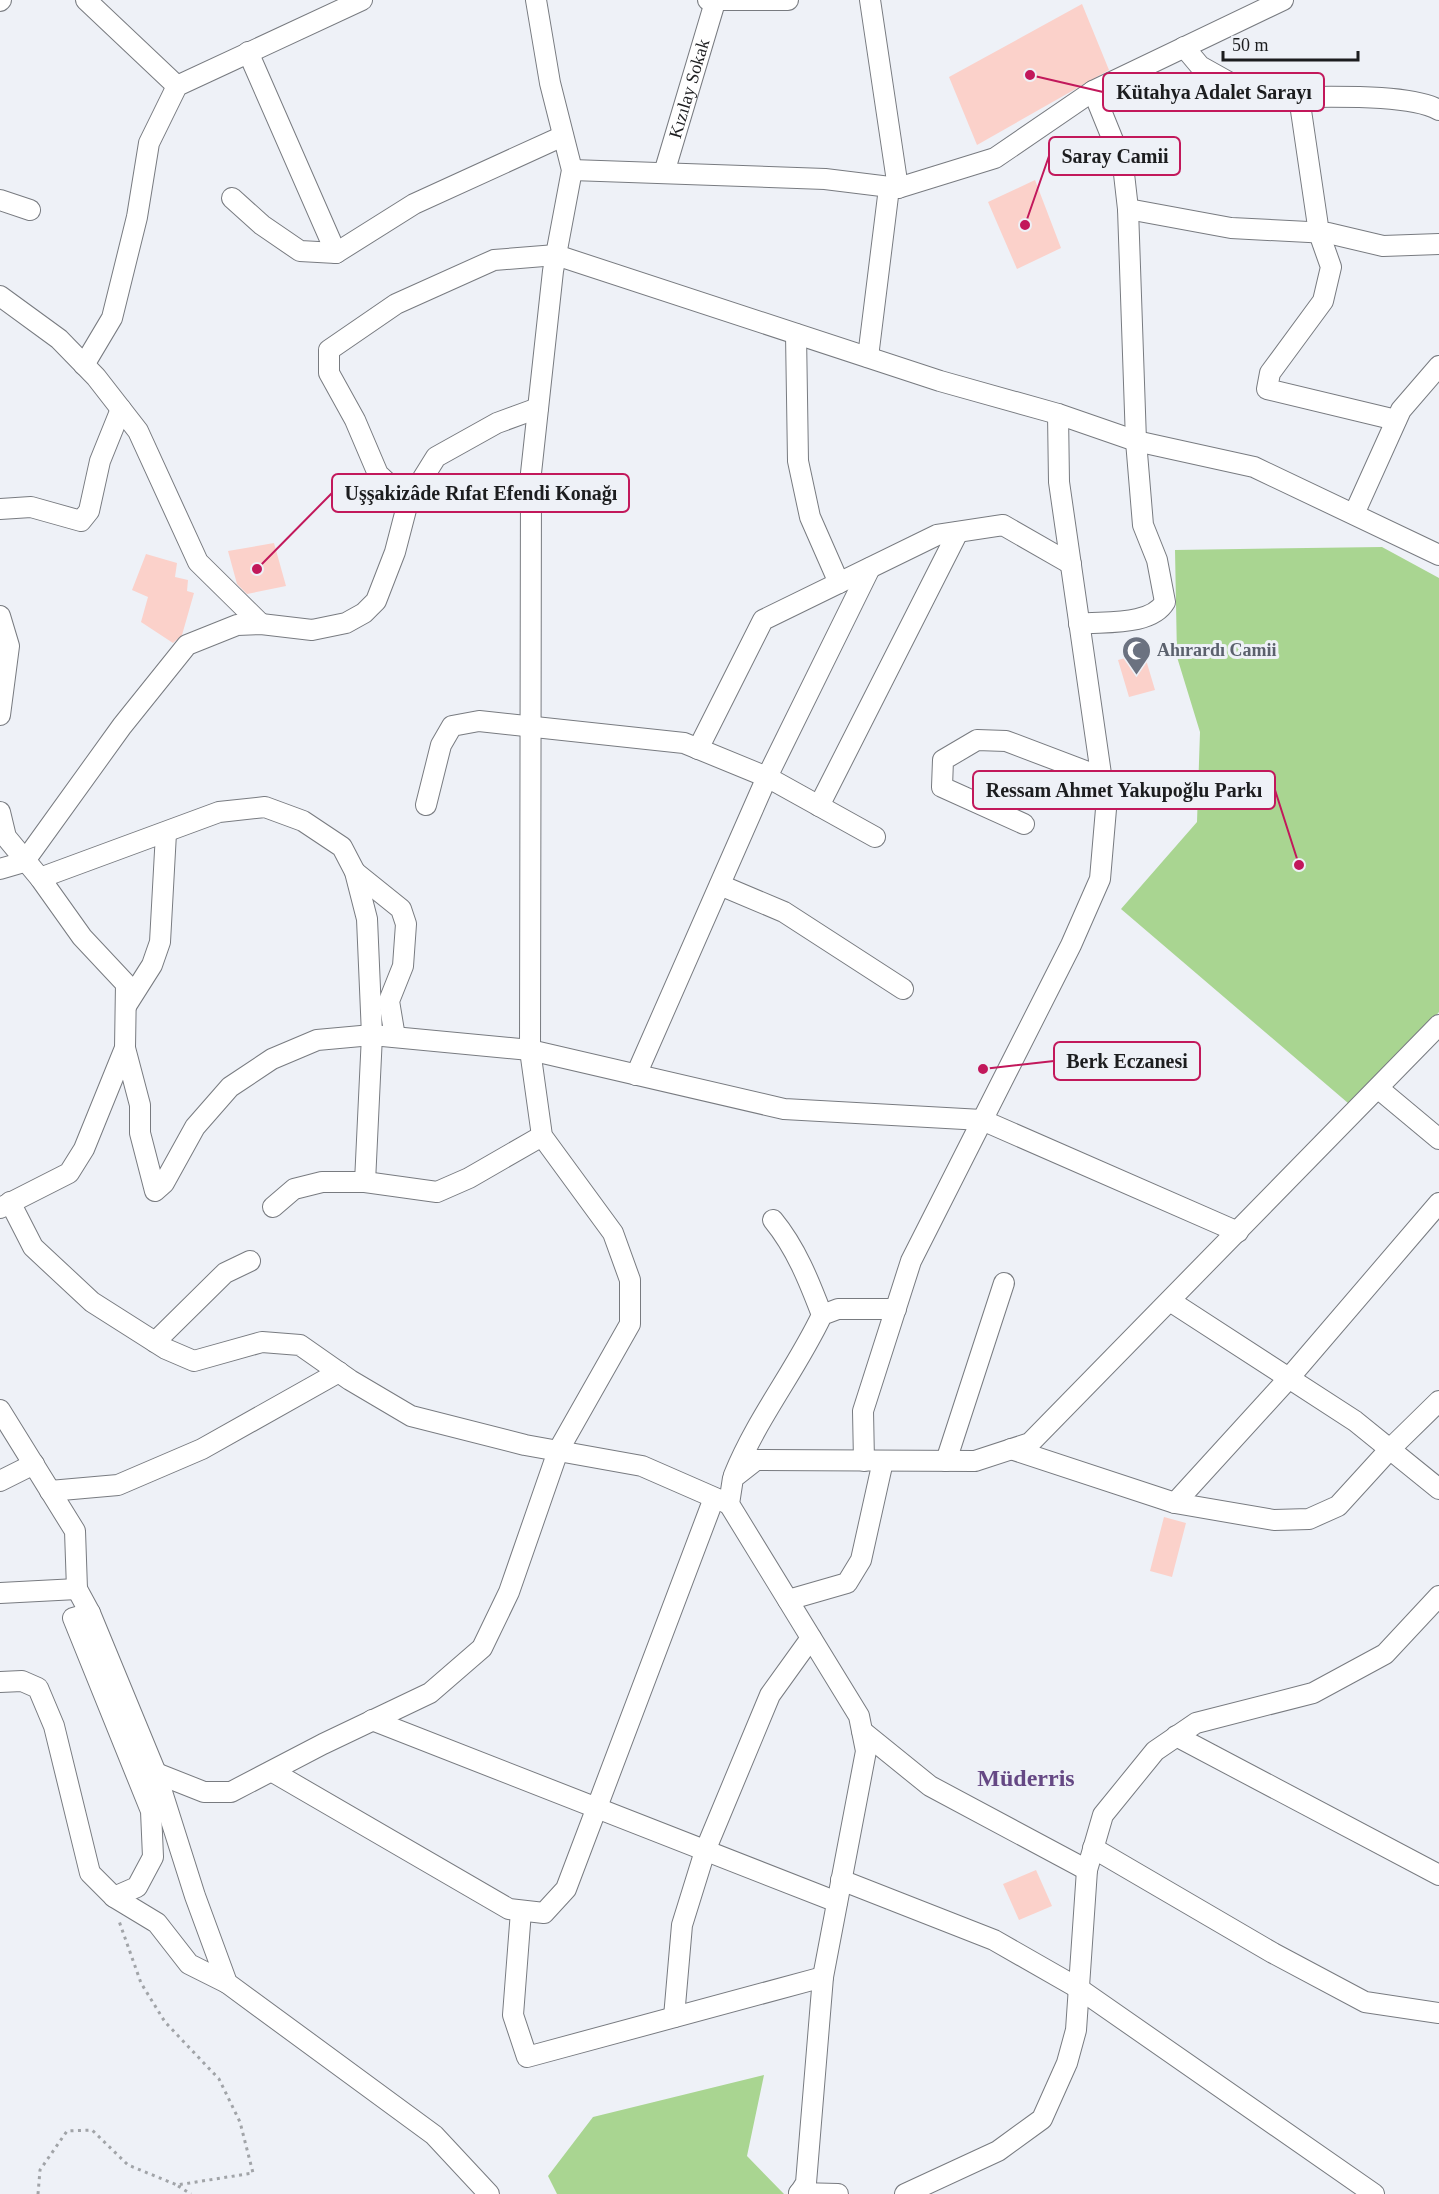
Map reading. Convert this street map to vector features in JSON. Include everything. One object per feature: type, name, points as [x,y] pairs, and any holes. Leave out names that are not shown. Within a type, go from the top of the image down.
[{"type":"street","points":[[84,365],[112,318],[137,216],[149,143],[177,86],[362,0]]},
{"type":"street","points":[[156,1773],[204,1792],[231,1792],[323,1744],[430,1694],[482,1648],[509,1592],[558,1451],[630,1324],[630,1280],[613,1233],[542,1136],[530,1050],[531,473],[556,255],[572,170],[550,83],[536,0]]},
{"type":"street","points":[[713,1],[788,0]]},
{"type":"street","points":[[868,357],[893,188],[870,0]]},
{"type":"street","points":[[572,170],[825,178],[893,188],[995,158],[1093,91],[1282,0]]},
{"type":"street","name":"Kızılay Sokak","points":[[664,173],[713,1]]},
{"type":"street","points":[[91,2],[177,86]]},
{"type":"street","points":[[1184,47],[1200,66],[1234,85],[1299,97],[1373,98],[1430,105],[1439,110]]},
{"type":"street","points":[[248,52],[336,253]]},
{"type":"street","points":[[1079,624],[1145,617],[1159,611],[1165,602],[1157,560],[1143,525],[1136,441],[1128,209],[1123,165],[1093,91]]},
{"type":"street","points":[[1299,97],[1319,233],[1330,267],[1323,301],[1270,373],[1267,389],[1396,420]]},
{"type":"street","points":[[232,198],[262,225],[300,251],[336,253],[414,204],[563,136]]},
{"type":"street","points":[[0,200],[30,210]]},
{"type":"street","points":[[1128,209],[1231,228],[1319,233],[1383,246],[1439,244]]},
{"type":"street","points":[[408,502],[378,474],[355,420],[329,373],[329,350],[396,304],[494,260],[556,255],[796,334],[1058,414],[1136,441],[1254,467],[1439,555]]},
{"type":"street","points":[[0,296],[59,339],[84,365],[138,430],[198,562],[261,624]]},
{"type":"street","points":[[796,334],[798,461],[810,517],[839,583]]},
{"type":"street","points":[[1354,514],[1401,410],[1439,366]]},
{"type":"street","points":[[0,869],[24,862],[122,726],[188,645],[237,625],[261,624],[312,630],[346,623],[364,613],[376,601],[395,552],[408,502],[436,458],[497,423],[538,408]]},
{"type":"street","points":[[0,509],[31,507],[81,520],[89,511],[100,461],[121,409]]},
{"type":"street","points":[[788,1600],[847,1583],[861,1560],[873,1461],[864,1411],[911,1261],[1071,945],[1100,879],[1106,809],[1059,482],[1058,414]]},
{"type":"street","points":[[698,749],[763,620],[937,535],[1003,525],[1071,564]]},
{"type":"street","points":[[819,806],[958,532]]},
{"type":"street","points":[[636,1076],[767,777],[870,568]]},
{"type":"street","points":[[0,616],[9,646],[0,715]]},
{"type":"street","points":[[426,806],[441,745],[452,726],[479,721],[532,729],[684,743],[767,777],[875,837]]},
{"type":"street","points":[[1024,824],[942,787],[944,760],[977,740],[1006,741],[1101,777]]},
{"type":"street","points":[[40,878],[219,812],[265,807],[303,821],[342,847],[355,872],[367,918],[372,1035],[365,1182]]},
{"type":"street","points":[[0,812],[6,837],[24,862],[40,878],[82,937],[126,984],[125,1048],[140,1105],[140,1133],[155,1191],[164,1183],[195,1127],[230,1087],[272,1059],[317,1040],[372,1035],[530,1050],[784,1109],[982,1120],[1238,1232]]},
{"type":"street","points":[[126,1006],[152,965],[160,942],[166,833]]},
{"type":"street","points":[[355,872],[401,909],[406,924],[403,966],[389,1001],[396,1037]]},
{"type":"street","points":[[720,885],[784,912],[903,989]]},
{"type":"street","points":[[733,1478],[756,1460],[975,1461],[1030,1443],[1379,1089],[1439,1025]]},
{"type":"street","points":[[125,1048],[84,1149],[69,1173],[5,1205],[33,1247],[92,1302],[155,1342],[194,1361],[262,1342],[300,1345],[411,1416],[558,1451],[642,1466],[722,1501],[788,1600],[859,1716],[866,1751],[823,1977],[806,2183],[799,2194]]},
{"type":"street","points":[[1379,1089],[1439,1139]]},
{"type":"street","points":[[273,1207],[294,1189],[322,1182],[365,1182],[437,1192],[469,1178],[542,1136]]},
{"type":"street","points":[[1175,1503],[1289,1378],[1439,1203]]},
{"type":"street","points":[[773,1220],[785,1235],[808,1278],[822,1315]]},
{"type":"street","points":[[155,1342],[225,1273],[250,1261]]},
{"type":"street","points":[[946,1461],[1004,1283]]},
{"type":"street","points":[[1170,1301],[1355,1421],[1439,1489]]},
{"type":"street","points":[[273,1772],[509,1909],[544,1913],[566,1889],[748,1441],[804,1353],[822,1315],[838,1309],[896,1309]]},
{"type":"street","points":[[50,1491],[118,1485],[202,1449],[339,1372]]},
{"type":"street","points":[[1011,1449],[1175,1503],[1274,1520],[1309,1519],[1338,1506],[1390,1449],[1439,1401]]},
{"type":"street","points":[[0,1410],[75,1531],[77,1589],[90,1613],[156,1773],[195,1896],[227,1983]]},
{"type":"street","points":[[0,1481],[34,1464]]},
{"type":"street","points":[[0,1593],[77,1589]]},
{"type":"street","points":[[905,2194],[998,2151],[1042,2119],[1067,2063],[1076,2030],[1087,1870],[1103,1815],[1155,1751],[1196,1723],[1313,1693],[1385,1654],[1439,1596]]},
{"type":"street","points":[[90,1613],[73,1618],[151,1811],[153,1857],[137,1887],[114,1897]]},
{"type":"street","points":[[674,2017],[682,1924],[705,1851],[771,1695],[811,1638]]},
{"type":"street","points":[[0,1682],[22,1681],[38,1688],[54,1726],[90,1873],[114,1897],[157,1923],[189,1964],[227,1983],[434,2135],[489,2194]]},
{"type":"street","points":[[372,1720],[837,1902]]},
{"type":"street","points":[[862,1731],[930,1786],[1087,1870]]},
{"type":"street","points":[[1176,1737],[1439,1875]]},
{"type":"street","points":[[1093,1848],[1273,1953],[1365,2002],[1439,2013]]},
{"type":"street","points":[[841,1880],[994,1940],[1078,1988],[1374,2194]]},
{"type":"street","points":[[521,1911],[513,2015],[527,2057],[823,1977]]},
{"type":"street","points":[[799,2194],[838,2194]]},
{"type":"path","points":[[114,1897],[123,1937],[141,1983],[165,2022],[219,2079],[240,2122],[253,2173],[177,2185]]},
{"type":"path","points":[[38,2194],[40,2170],[67,2131],[92,2130],[128,2165],[177,2185],[191,2194]]},
{"type":"green space","points":[[1382,547],[1439,578],[1439,1012],[1355,1109],[1121,909],[1197,822],[1200,732],[1177,657],[1175,550]]},
{"type":"green space","points":[[764,2075],[747,2156],[784,2194],[557,2194],[548,2176],[593,2117]]},
{"type":"building","points":[[1082,4],[1109,70],[977,145],[949,77]]},
{"type":"building","points":[[1035,180],[1061,248],[1017,269],[988,202]]},
{"type":"building","points":[[274,543],[286,586],[247,594],[237,584],[228,551]]},
{"type":"building","points":[[146,554],[177,563],[175,577],[188,580],[187,591],[194,593],[182,635],[173,643],[141,622],[148,597],[132,590]]},
{"type":"building","name":"Ahırardı Camii","points":[[1144,653],[1155,690],[1129,697],[1118,660]]},
{"type":"building","points":[[1164,1517],[1186,1523],[1172,1577],[1150,1571]]},
{"type":"building","points":[[1036,1870],[1052,1906],[1019,1920],[1003,1884]]},
{"type":"place","name":"Kütahya Adalet Sarayı","points":[[1030,75]]},
{"type":"place","name":"Saray Camii","points":[[1025,225]]},
{"type":"place","name":"Uşşakizâde Rıfat Efendi Konağı","points":[[257,569]]},
{"type":"place","name":"Ahırardı Camii","points":[[1136,676]]},
{"type":"place","name":"Ressam Ahmet Yakupoğlu Parkı","points":[[1299,865]]},
{"type":"place","name":"Berk Eczanesi","points":[[983,1069]]},
{"type":"district","name":"Müderris","points":[[1026,1778]]}]
